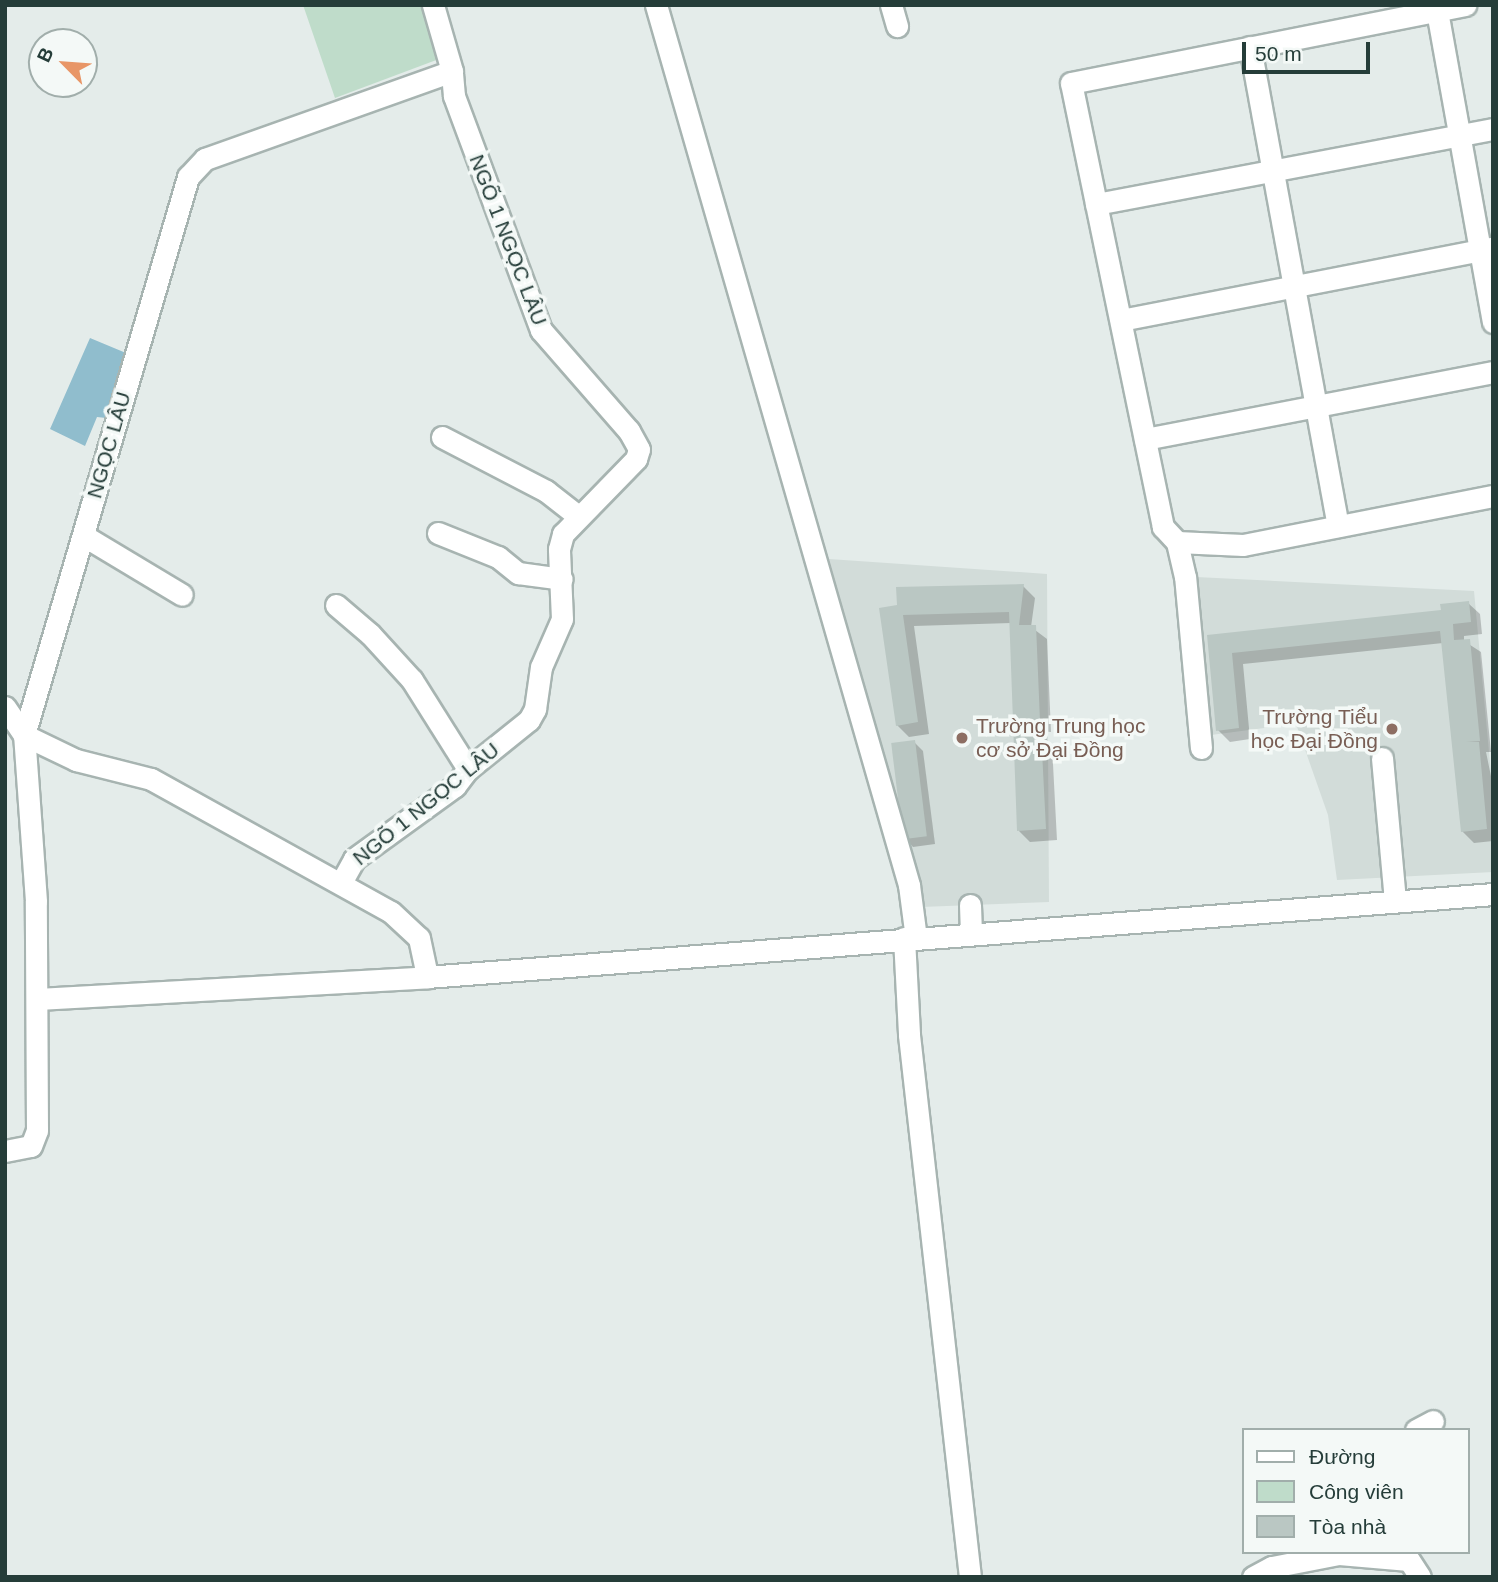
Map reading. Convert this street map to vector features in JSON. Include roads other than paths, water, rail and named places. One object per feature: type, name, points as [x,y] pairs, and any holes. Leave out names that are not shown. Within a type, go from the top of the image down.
[{"type":"street","points":[[433,5],[452,71]]},
{"type":"street","points":[[656,5],[909,885],[909,1035],[970,1577]]},
{"type":"street","points":[[1201,748],[1177,542],[1163,527],[1071,83],[1465,5]]},
{"type":"street","points":[[1437,11],[1460,135],[1486,248],[1493,322]]},
{"type":"street","points":[[1250,47],[1275,169],[1338,526]]},
{"type":"street","name":"NGÕ 1 NGỌC LÂU","points":[[342,881],[354,859],[455,786],[468,769],[523,727],[535,709],[537,678],[562,619],[559,549],[578,515],[621,476],[639,449],[629,431],[541,330],[454,96],[452,71]]},
{"type":"street","name":"NGỌC LÂU","points":[[5,1151],[31,1146],[37,1130],[34,1069],[39,999],[33,972],[36,901],[24,735],[195,166],[350,104],[452,71]]},
{"type":"street","points":[[1096,204],[1493,129]]},
{"type":"street","points":[[1121,320],[1486,248]]},
{"type":"street","points":[[1145,439],[1493,373]]},
{"type":"street","points":[[442,437],[546,491],[578,515]]},
{"type":"street","points":[[1177,542],[1243,545],[1493,496]]},
{"type":"street","points":[[438,533],[496,556],[518,573],[562,579]]},
{"type":"street","points":[[84,536],[182,595]]},
{"type":"street","points":[[336,606],[370,634],[412,680],[468,769]]},
{"type":"street","points":[[5,707],[24,735],[76,760],[151,779],[342,881],[410,928],[422,945],[427,977]]},
{"type":"street","points":[[1382,758],[1395,901]]},
{"type":"street","points":[[39,999],[427,977],[1493,894]]},
{"type":"street","points":[[970,905],[971,933]]},
{"type":"street","points":[[1253,1577],[1272,1567],[1330,1554]]},
{"type":"street","points":[[1346,1554],[1409,1560],[1420,1577]]},
{"type":"water","points":[[90,338],[126,353],[106,418],[97,417],[85,446],[50,429]]},
{"type":"place","name":"Trường Tiểu học Đại Đồng","points":[[1392,729]]},
{"type":"place","name":"Trường Trung học cơ sở Đại Đồng","points":[[962,738]]}]
